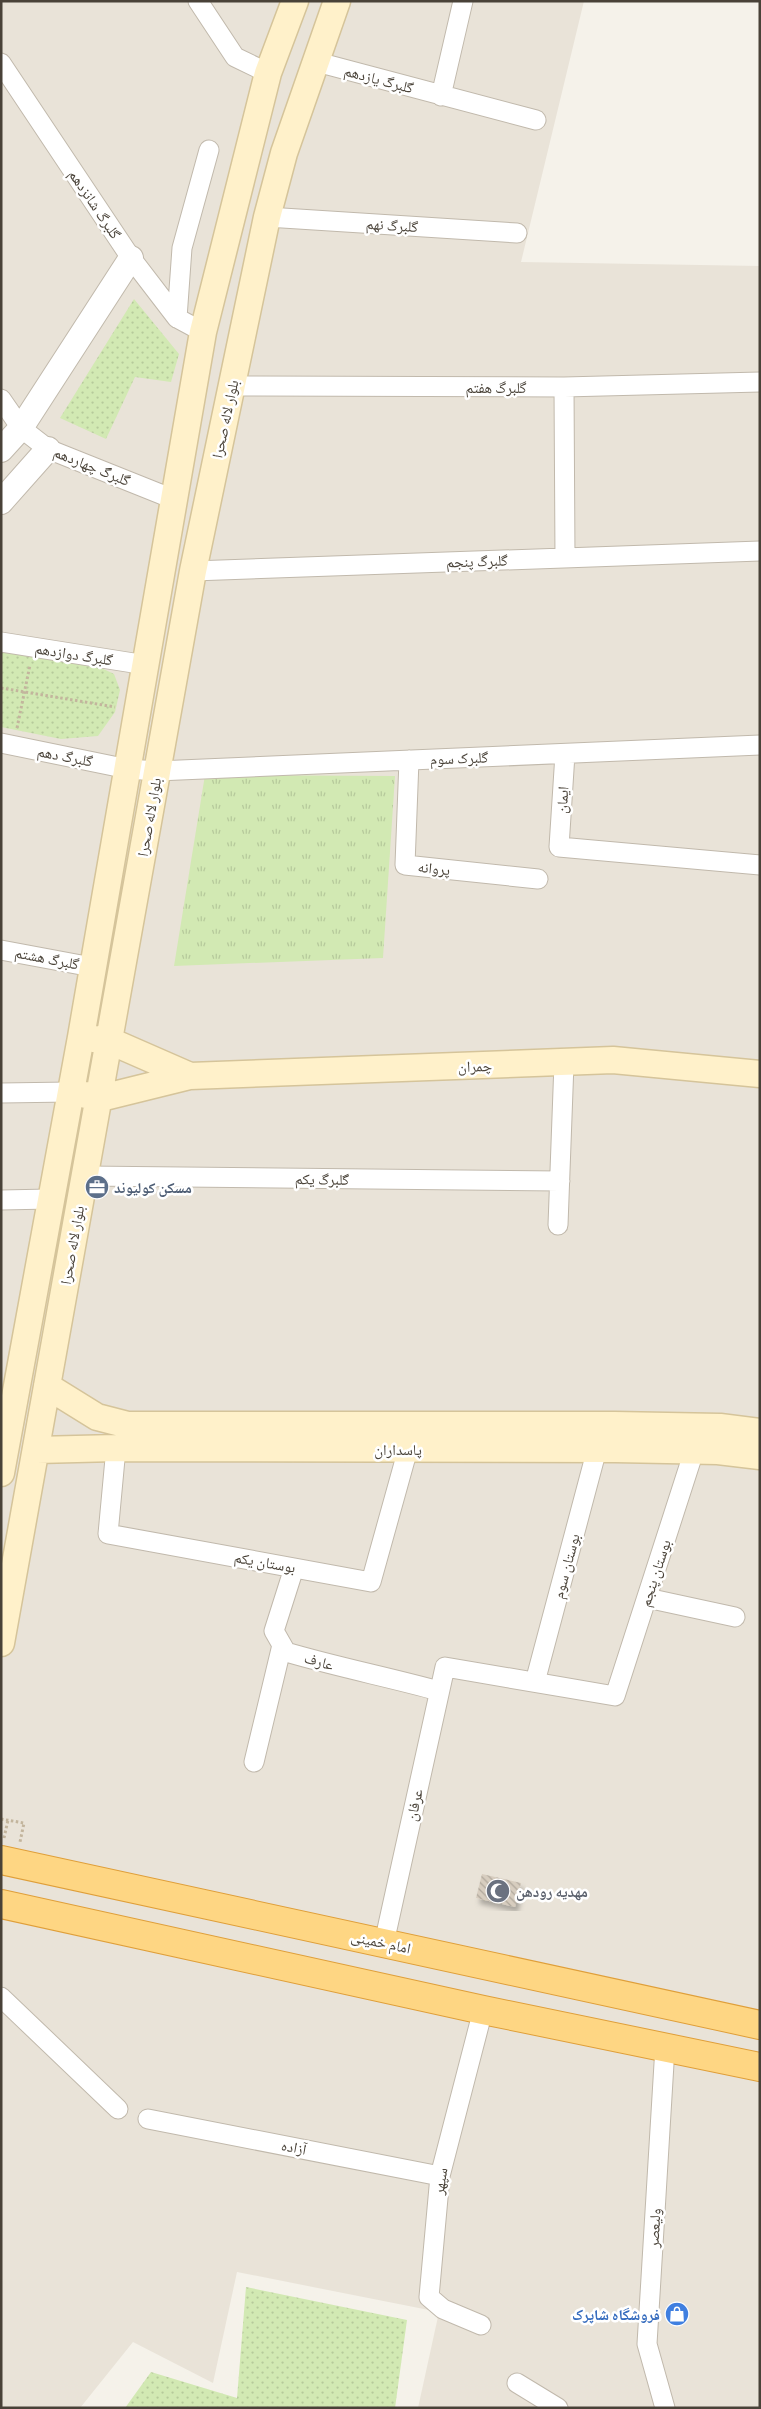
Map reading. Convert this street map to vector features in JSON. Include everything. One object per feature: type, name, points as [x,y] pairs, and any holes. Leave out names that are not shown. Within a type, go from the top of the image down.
[{"type":"highway","name":"امام خمینی","points":[[1,1860],[760,2025]]},
{"type":"highway","points":[[1,1904],[483,2010],[760,2067]]},
{"type":"highway","points":[[258,1959],[267,1918]]},
{"type":"main road","name":"بلوار لاله صحرا","points":[[1,1473],[4,1445],[81,1037],[203,332],[268,74],[294,3]]},
{"type":"main road","points":[[294,3],[334,11]]},
{"type":"main road","name":"بلوار لاله صحرا","points":[[1,1643],[37,1450],[84,1176],[101,1098],[193,571],[267,217],[284,153],[334,11]]},
{"type":"main road","name":"چمران","points":[[81,1037],[110,1040],[190,1076]]},
{"type":"main road","name":"چمران","points":[[70,1092],[101,1098],[190,1076],[613,1060],[760,1074]]},
{"type":"main road","name":"پاسداران","points":[[47,1386],[97,1417],[128,1425],[408,1437],[597,1449],[694,1450],[760,1456]]},
{"type":"main road","name":"پاسداران","points":[[37,1450],[408,1437],[634,1426],[720,1428],[760,1432]]},
{"type":"street","points":[[198,1],[235,57],[268,74]]},
{"type":"street","points":[[441,96],[464,1]]},
{"type":"street","name":"گلبرگ شانزدهم","points":[[1,62],[131,258],[177,318],[203,332]]},
{"type":"street","name":"گلبرگ یازدهم","points":[[317,62],[536,120]]},
{"type":"street","points":[[177,318],[182,248],[209,150]]},
{"type":"street","name":"گلبرگ نهم","points":[[267,217],[517,233]]},
{"type":"street","points":[[1,450],[21,428],[131,258]]},
{"type":"street","name":"گلبرگ هفتم","points":[[232,386],[564,387],[760,382]]},
{"type":"street","points":[[564,387],[565,558]]},
{"type":"street","name":"گلبرگ چهاردهم","points":[[1,399],[21,428],[48,449],[173,499]]},
{"type":"street","points":[[1,502],[48,449]]},
{"type":"street","name":"گلبرگ پنجم","points":[[193,571],[760,551]]},
{"type":"street","name":"گلبرگ دوازدهم","points":[[1,642],[146,665]]},
{"type":"street","name":"گلبرگ دهم","points":[[7,744],[128,769],[157,771]]},
{"type":"street","name":"گلبرک سوم","points":[[157,771],[760,745]]},
{"type":"street","name":"ایمان","points":[[565,754],[559,847],[760,865]]},
{"type":"street","name":"پروانه","points":[[409,760],[405,865],[538,879]]},
{"type":"street","name":"گلبرگ هشتم","points":[[1,950],[92,967]]},
{"type":"street","points":[[558,1225],[564,1063]]},
{"type":"street","points":[[1,1093],[70,1092]]},
{"type":"street","name":"گلبرگ یکم","points":[[84,1176],[560,1181]]},
{"type":"street","points":[[1,1200],[50,1199]]},
{"type":"street","name":"بوستان یکم","points":[[116,1448],[108,1534],[371,1582],[408,1437]]},
{"type":"street","points":[[4,1445],[37,1450]]},
{"type":"street","name":"بوستان سوم","points":[[535,1682],[597,1449]]},
{"type":"street","name":"بوستان پنجم","points":[[535,1682],[615,1696],[694,1450]]},
{"type":"street","points":[[254,1762],[282,1645],[274,1631],[294,1568]]},
{"type":"street","points":[[647,1598],[735,1617]]},
{"type":"street","name":"عارف","points":[[282,1645],[286,1652],[332,1666],[386,1676],[439,1691]]},
{"type":"street","name":"عرفان","points":[[384,1943],[445,1667],[535,1682]]},
{"type":"street","points":[[1,1997],[118,2109]]},
{"type":"street","name":"سپهر","points":[[481,2325],[443,2309],[429,2297],[440,2176],[483,2010]]},
{"type":"street","name":"ولیعصر","points":[[665,2047],[648,2344],[665,2408]]},
{"type":"street","name":"آزاده","points":[[148,2119],[440,2176]]},
{"type":"street","points":[[517,2383],[558,2408]]},
{"type":"path","points":[[7,744],[24,691],[34,648]]},
{"type":"path","points":[[1,688],[138,711]]},
{"type":"path","points":[[1,1819],[24,1823]]},
{"type":"shaded area","points":[[1,1],[584,1],[521,262],[760,266],[760,2408],[418,2408],[439,2312],[237,2272],[213,2383],[133,2342],[80,2408],[1,2408]]},
{"type":"green space","points":[[134,299],[179,354],[171,382],[135,377],[106,439],[60,418]]},
{"type":"green space","points":[[1,651],[93,664],[114,674],[120,690],[115,712],[98,736],[61,739],[1,727]]},
{"type":"green space","points":[[205,775],[395,776],[383,958],[174,966]]},
{"type":"green space","points":[[246,2287],[407,2320],[395,2408],[125,2408],[151,2372],[237,2398]]},
{"type":"building","name":"مهدیه رودهن","points":[[482,1874],[521,1883],[515,1907],[476,1898]]},
{"type":"place","name":"مسکن کولیوند","points":[[97,1187]]},
{"type":"place","name":"مهدیه رودهن","points":[[498,1891]]},
{"type":"place","name":"فروشگاه شاپرک","points":[[677,2314]]}]
